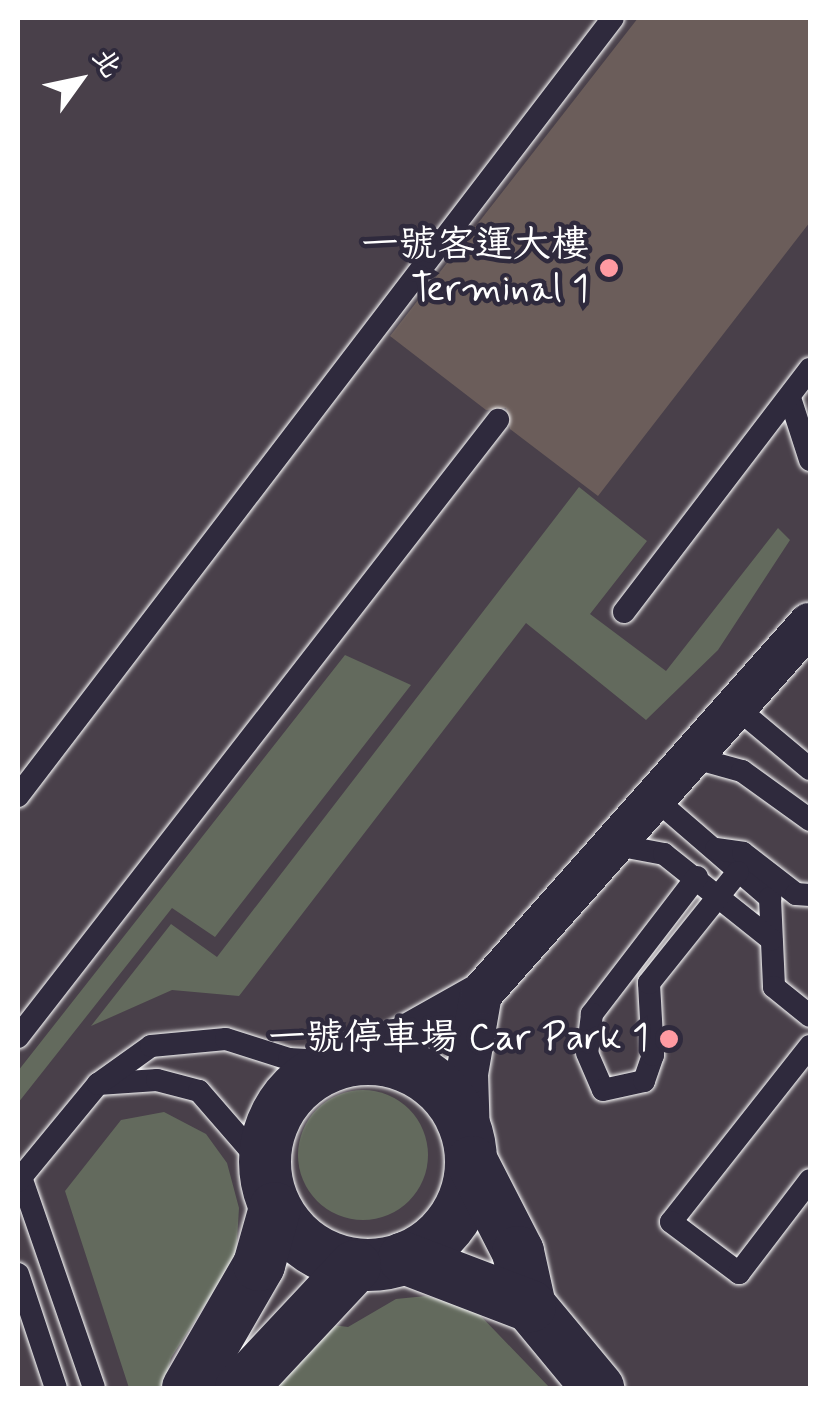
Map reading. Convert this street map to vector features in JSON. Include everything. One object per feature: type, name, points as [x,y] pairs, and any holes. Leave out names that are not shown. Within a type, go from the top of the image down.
[{"type":"street","points":[[188,1388],[259,1265],[284,1103],[354,1060],[481,994],[609,844],[810,624]]},
{"type":"street","points":[[241,1388],[379,1262],[451,1226],[470,1150],[467,1074],[481,994]]},
{"type":"street","points":[[354,1060],[427,1078],[470,1150],[518,1252],[530,1306],[598,1388]]},
{"type":"street","points":[[270,1187],[316,1252],[379,1262],[530,1306]]},
{"type":"lane","points":[[18,796],[613,18]]},
{"type":"lane","points":[[624,612],[810,369]]},
{"type":"lane","points":[[790,398],[810,460]]},
{"type":"lane","points":[[18,1037],[498,420]]},
{"type":"lane","points":[[737,708],[810,769]]},
{"type":"lane","points":[[691,757],[742,770],[810,820]]},
{"type":"lane","points":[[653,798],[770,898],[774,987],[810,1016]]},
{"type":"lane","points":[[609,844],[650,848],[697,877],[771,939]]},
{"type":"lane","points":[[716,850],[744,853],[796,894],[810,894]]},
{"type":"lane","points":[[697,877],[592,1014],[587,1053],[603,1090],[644,1081],[653,1055],[649,983],[738,872]]},
{"type":"lane","points":[[94,1388],[19,1180],[98,1084],[135,1054],[194,1037],[354,1060]]},
{"type":"lane","points":[[810,1046],[671,1222],[739,1273],[810,1180]]},
{"type":"lane","points":[[98,1084],[157,1080],[199,1091],[270,1187]]},
{"type":"lane","points":[[18,1274],[56,1388]]},
{"type":"shaded area","points":[[18,18],[810,18],[810,1388],[18,1388]]},
{"type":"green space","points":[[579,487],[647,541],[590,614],[666,671],[778,528],[790,540],[718,650],[646,720],[526,623],[239,996],[172,990],[91,1026],[171,924],[217,957]]},
{"type":"green space","points":[[345,655],[411,685],[215,937],[172,908],[18,1103],[18,1071]]},
{"type":"green space","points":[[363,1090],[388,1095],[409,1109],[423,1130],[428,1155],[423,1180],[409,1201],[388,1215],[363,1220],[338,1215],[317,1201],[303,1180],[298,1155],[303,1130],[317,1109],[338,1095]]},
{"type":"green space","points":[[164,1112],[206,1134],[227,1163],[239,1208],[236,1257],[171,1358],[163,1388],[129,1388],[65,1191],[121,1120]]},
{"type":"green space","points":[[426,1296],[475,1310],[550,1388],[270,1388],[325,1324],[348,1327],[396,1299]]},
{"type":"building","name":"一號客運大樓 Terminal 1","points":[[638,18],[810,18],[810,222],[598,496],[510,429],[506,408],[486,410],[390,336]]},
{"type":"place","name":"一號客運大樓 Terminal 1","points":[[609,268]]},
{"type":"place","name":"一號停車場 Car Park 1","points":[[669,1039]]}]
